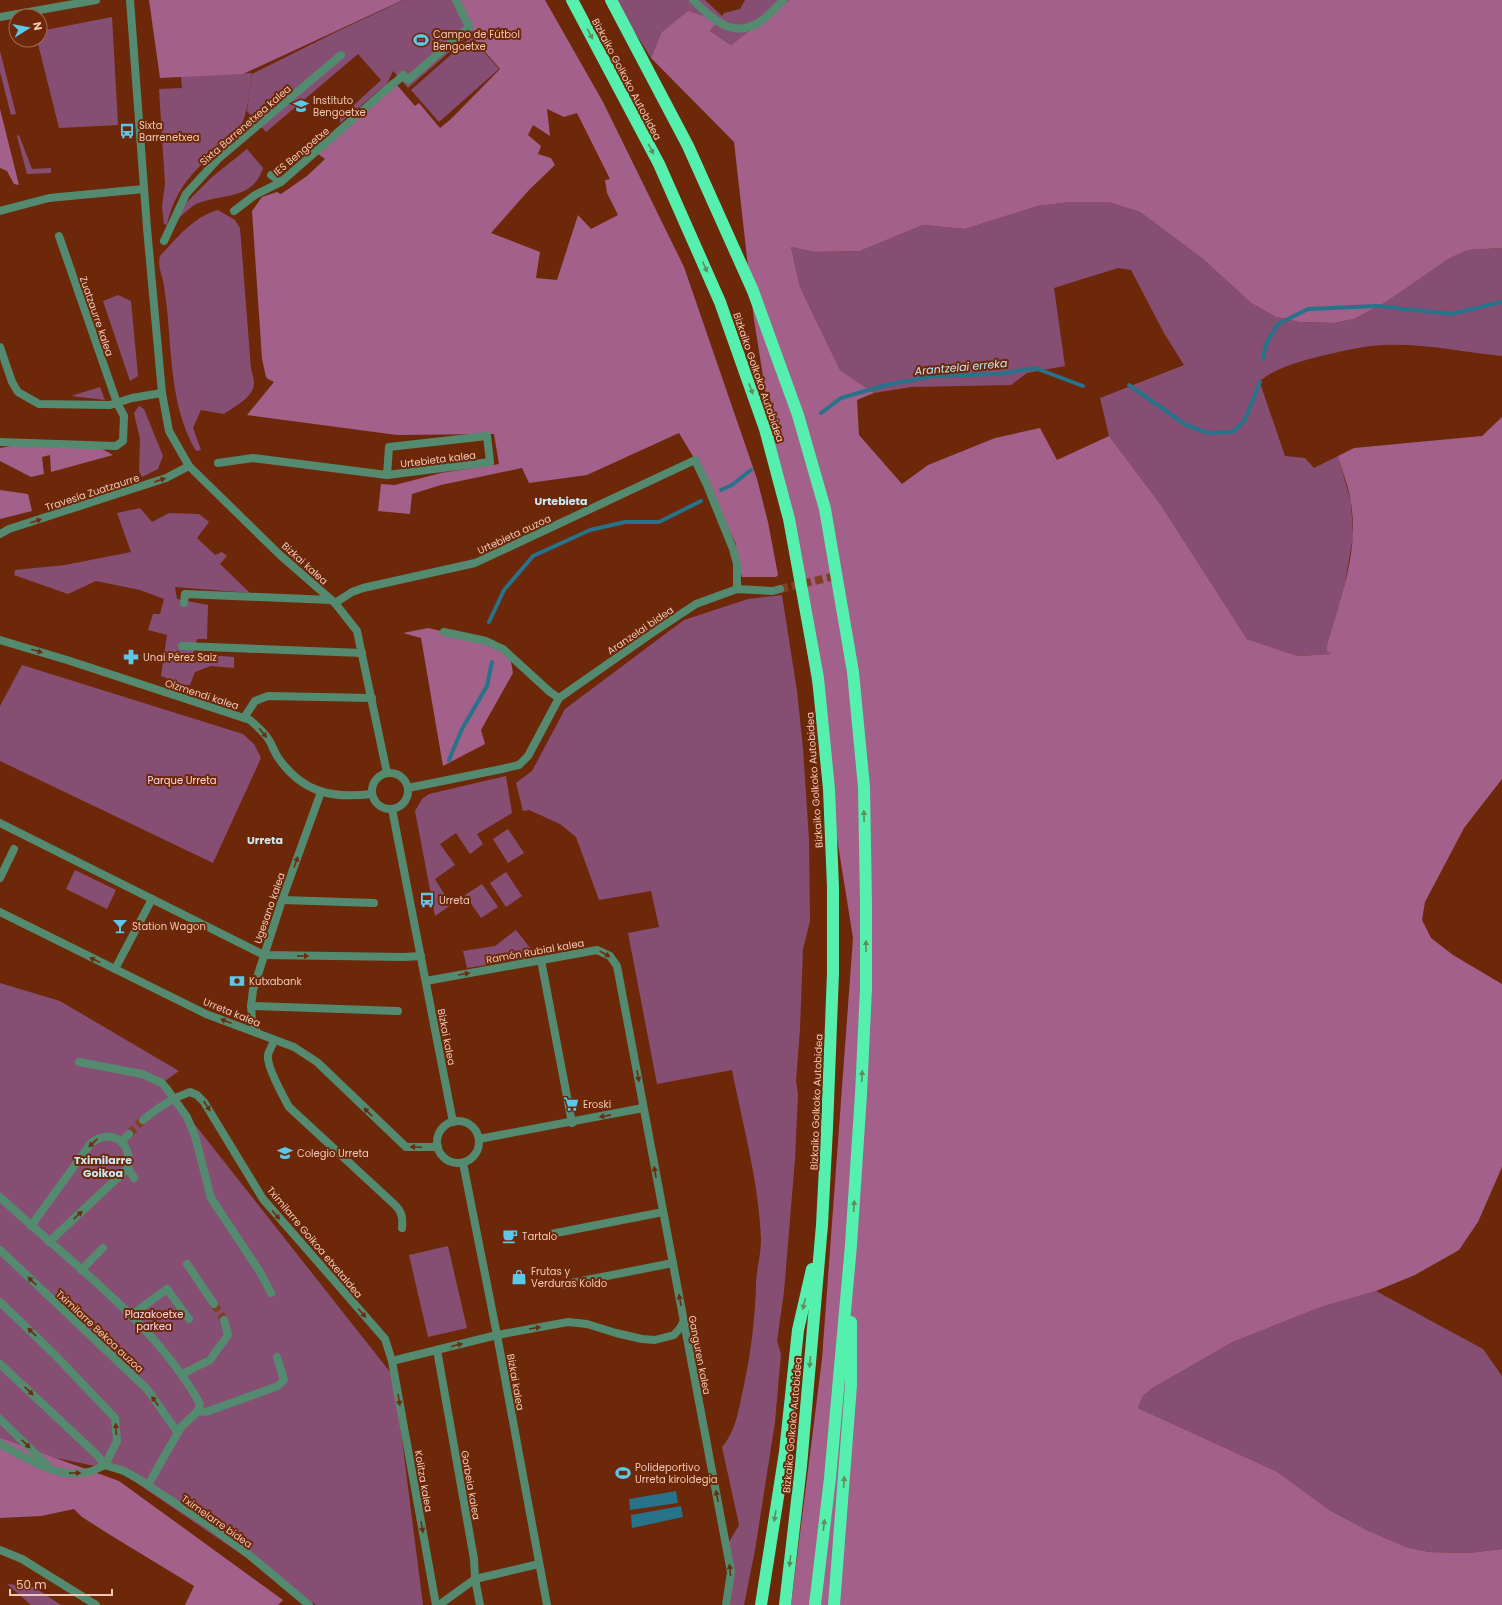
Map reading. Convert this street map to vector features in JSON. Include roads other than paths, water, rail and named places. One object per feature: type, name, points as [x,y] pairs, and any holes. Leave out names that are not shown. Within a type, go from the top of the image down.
[{"type":"highway","name":"Bizkaiko Golkoko Autobidea","points":[[572,0],[659,164],[720,302],[765,429],[789,518],[818,678],[829,789],[833,887],[833,973],[822,1225],[801,1466],[785,1605]]},
{"type":"highway","points":[[611,0],[688,146],[753,291],[798,415],[825,509],[853,672],[864,787],[866,988],[861,1094],[851,1244],[830,1478],[815,1605]]},
{"type":"highway","points":[[761,1605],[785,1452],[798,1330],[822,1225]]},
{"type":"highway","points":[[834,1605],[851,1385],[851,1244]]},
{"type":"street","points":[[0,17],[96,0]]},
{"type":"street","points":[[0,348],[12,382],[18,392],[39,404],[110,405],[132,398],[162,393],[144,189],[130,0]]},
{"type":"street","name":"IES Bengoetxe","points":[[234,211],[255,195],[281,182],[404,75],[408,80],[469,27],[456,0]]},
{"type":"street","points":[[693,0],[708,15],[725,27],[736,29],[750,27],[764,19],[784,0]]},
{"type":"street","name":"Sixta Barrenetxea kalea","points":[[164,241],[186,194],[218,159],[341,55]]},
{"type":"street","points":[[270,175],[281,182]]},
{"type":"street","points":[[0,211],[49,198],[144,189]]},
{"type":"street","name":"Zuatzaurre kalea","points":[[0,442],[116,446],[123,441],[124,416],[117,403],[59,236]]},
{"type":"street","points":[[153,395],[159,385],[154,338],[156,330]]},
{"type":"street","name":"Bizkai kalea","points":[[162,393],[169,431],[189,466],[280,555],[333,602],[357,631],[387,773]]},
{"type":"street","points":[[153,395],[161,402],[169,431]]},
{"type":"street","name":"Urtebieta kalea","points":[[487,436],[490,462],[387,475],[389,447],[487,436]]},
{"type":"street","points":[[218,462],[254,458],[387,475]]},
{"type":"street","name":"Urtebieta auzoa","points":[[333,602],[352,592],[364,588],[475,563],[695,460],[734,548],[737,564],[737,589]]},
{"type":"street","name":"Travesía Zuatzaurre","points":[[0,534],[9,529],[166,478],[189,466]]},
{"type":"street","name":"Aranzelai bidea","points":[[408,788],[519,765],[528,756],[560,698],[652,632],[696,604],[737,589],[780,590]]},
{"type":"street","points":[[184,603],[185,594],[333,602]]},
{"type":"street","points":[[444,632],[494,644],[503,649],[550,692],[560,698]]},
{"type":"street","name":"Oizmendi kalea","points":[[0,640],[67,660],[250,720],[260,728],[277,756],[291,773],[304,784],[321,792],[331,794],[372,794]]},
{"type":"street","points":[[182,646],[362,653]]},
{"type":"street","points":[[244,718],[255,701],[268,696],[372,698]]},
{"type":"street","points":[[387,773],[392,773],[402,778],[408,788],[408,794],[403,804],[392,809],[387,809],[377,804],[372,794],[374,783],[381,775],[387,773]]},
{"type":"street","name":"Ugesano kalea","points":[[257,1033],[252,1019],[252,990],[282,900],[321,792]]},
{"type":"street","name":"Bizkai kalea","points":[[392,809],[454,1122]]},
{"type":"street","points":[[0,823],[264,955],[421,956]]},
{"type":"street","points":[[0,878],[14,849]]},
{"type":"street","points":[[115,970],[152,899]]},
{"type":"street","points":[[282,900],[374,903]]},
{"type":"street","name":"Urreta kalea","points":[[0,912],[206,1014],[294,1047],[317,1062],[406,1147],[438,1147]]},
{"type":"street","name":"Ramón Rubial kalea","points":[[426,981],[597,950],[610,956],[618,966],[643,1108]]},
{"type":"street","points":[[541,960],[572,1123]]},
{"type":"street","points":[[251,1006],[398,1012]]},
{"type":"street","points":[[274,1040],[268,1055],[269,1063],[280,1092],[289,1107],[401,1211],[403,1219],[402,1228]]},
{"type":"street","points":[[79,1062],[142,1074],[152,1077],[162,1083],[187,1117],[194,1136],[211,1198],[260,1272],[271,1293]]},
{"type":"street","name":"Tximilarre Goikoa etxetaldea","points":[[143,1120],[153,1112],[190,1092],[197,1095],[204,1102],[263,1199],[385,1339],[392,1361]]},
{"type":"street","points":[[479,1139],[572,1123],[643,1108]]},
{"type":"street","name":"Ganguren kalea","points":[[643,1108],[731,1572],[726,1605]]},
{"type":"street","points":[[454,1122],[467,1123],[477,1133],[479,1139],[477,1151],[474,1157],[463,1163],[450,1162],[445,1158],[438,1147],[438,1141],[443,1129],[454,1122]]},
{"type":"street","points":[[121,1142],[129,1134]]},
{"type":"street","points":[[31,1226],[91,1143],[98,1138],[109,1136],[118,1138],[130,1160],[128,1168],[49,1242]]},
{"type":"street","name":"Bizkai kalea","points":[[463,1163],[497,1335],[546,1605]]},
{"type":"street","points":[[128,1168],[134,1178]]},
{"type":"street","points":[[0,1197],[130,1316],[174,1362],[200,1404],[198,1411],[181,1427],[148,1485]]},
{"type":"street","points":[[551,1234],[663,1212]]},
{"type":"street","points":[[81,1270],[103,1248]]},
{"type":"street","name":"Tximilarre Bekoa auzoa","points":[[0,1250],[147,1389],[178,1433]]},
{"type":"street","points":[[561,1286],[673,1263]]},
{"type":"street","points":[[187,1264],[214,1304]]},
{"type":"street","points":[[130,1316],[167,1289],[189,1319]]},
{"type":"street","points":[[0,1302],[56,1356],[115,1418],[116,1442],[105,1465],[88,1472],[70,1474],[46,1467],[0,1444]]},
{"type":"street","points":[[182,1374],[210,1360],[228,1335],[224,1320]]},
{"type":"street","points":[[392,1361],[497,1335],[568,1322],[587,1324],[616,1334],[655,1340],[674,1335],[684,1321]]},
{"type":"street","name":"Gorbeia kalea","points":[[437,1350],[474,1559],[475,1579]]},
{"type":"street","points":[[198,1411],[206,1412],[278,1386],[284,1380],[277,1356]]},
{"type":"street","name":"Kolitza kalea","points":[[392,1361],[438,1605]]},
{"type":"street","points":[[0,1364],[97,1455],[105,1465]]},
{"type":"street","points":[[0,1419],[51,1469]]},
{"type":"street","name":"Tximelarre bidea","points":[[105,1465],[124,1471],[210,1526],[248,1554],[309,1605]]},
{"type":"street","points":[[0,1550],[22,1559],[96,1605]]},
{"type":"street","points":[[438,1605],[475,1579],[539,1564]]},
{"type":"street","points":[[475,1579],[480,1605]]},
{"type":"water","points":[[676,1491],[678,1503],[630,1510],[629,1499]]},
{"type":"water","points":[[681,1506],[683,1517],[632,1528],[631,1515]]},
{"type":"waterway","name":"Arantzelai erreka","points":[[1263,359],[1266,344],[1278,324],[1308,309],[1377,306],[1451,314],[1502,302]]},
{"type":"waterway","name":"Arantzelai erreka","points":[[821,413],[841,398],[886,385],[934,376],[999,374],[1035,368],[1083,386]]},
{"type":"waterway","name":"Arantzelai erreka","points":[[1129,385],[1186,425],[1208,433],[1233,432],[1245,420],[1260,382]]},
{"type":"waterway","name":"Arantzelai erreka","points":[[721,490],[732,485],[751,470]]},
{"type":"waterway","name":"Arantzelai erreka","points":[[489,622],[504,590],[533,556],[590,530],[625,522],[659,522],[701,501]]},
{"type":"waterway","name":"Arantzelai erreka","points":[[449,760],[462,729],[487,686],[492,662]]},
{"type":"tunnel","points":[[780,589],[840,575]]},
{"type":"tunnel","points":[[129,1134],[143,1120]]},
{"type":"tunnel","points":[[214,1304],[224,1320]]},
{"type":"place","name":"Campo de Fútbol Bengoetxe","points":[[421,40]]},
{"type":"place","name":"Instituto Bengoetxe","points":[[301,106]]},
{"type":"place","name":"Sixta Barrenetxea","points":[[127,131]]},
{"type":"place","name":"Unai Pérez Saiz","points":[[131,657]]},
{"type":"place","name":"Urreta","points":[[427,900]]},
{"type":"place","name":"Station Wagon","points":[[120,926]]},
{"type":"place","name":"Kutxabank","points":[[237,981]]},
{"type":"place","name":"Eroski","points":[[571,1104]]},
{"type":"place","name":"Colegio Urreta","points":[[285,1153]]},
{"type":"place","name":"Tartalo","points":[[510,1236]]},
{"type":"place","name":"Frutas y Verduras Koldo","points":[[519,1277]]},
{"type":"place","name":"Polideportivo Urreta kiroldegia","points":[[623,1473]]},
{"type":"district","name":"Urtebieta","points":[[561,501]]},
{"type":"district","name":"Urreta","points":[[265,840]]},
{"type":"district","name":"Tximilarre Goikoa","points":[[103,1166]]},
{"type":"park label","name":"Parque Urreta","points":[[182,780]]},
{"type":"park label","name":"Plazakoetxe parkea","points":[[154,1320]]}]
